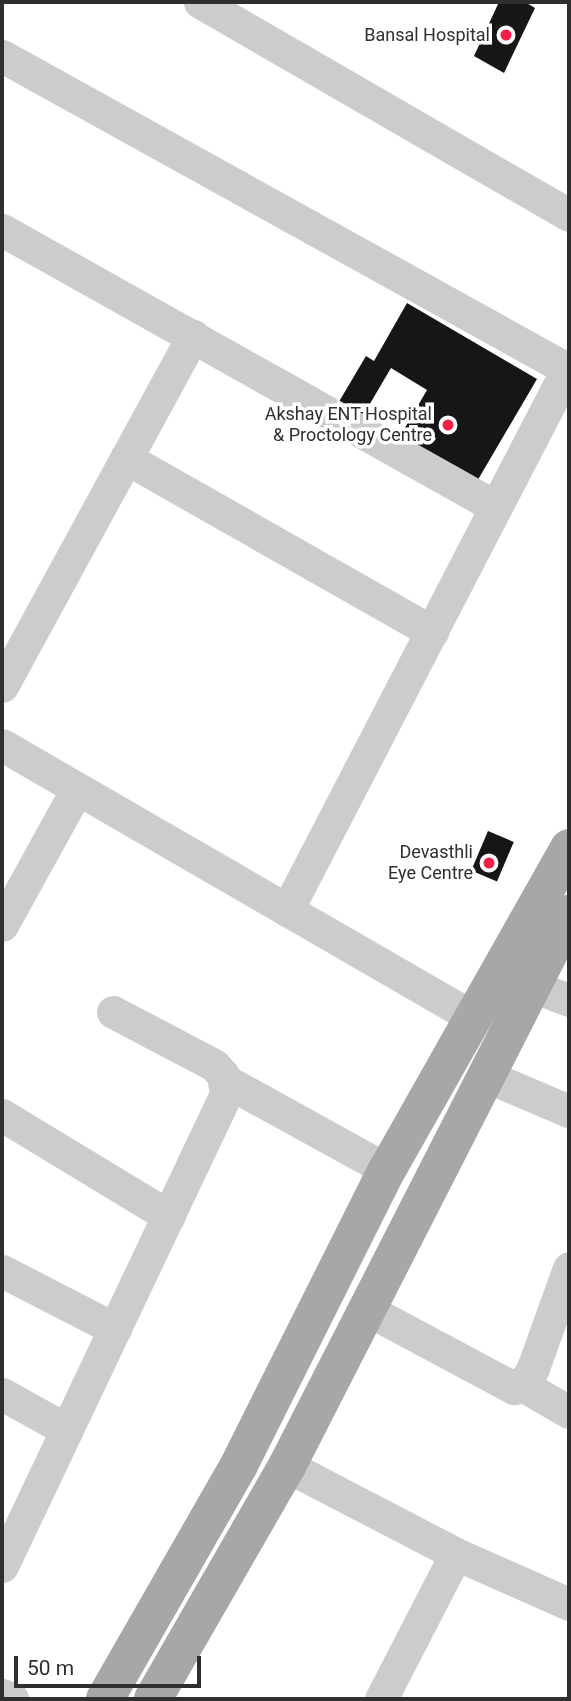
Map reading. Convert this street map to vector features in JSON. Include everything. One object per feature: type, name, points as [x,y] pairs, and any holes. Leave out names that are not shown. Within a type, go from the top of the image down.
[{"type":"main road","points":[[105,1699],[239,1465],[387,1170],[569,848]]},
{"type":"main road","points":[[153,1699],[287,1466],[529,985],[569,914]]},
{"type":"street","points":[[200,2],[569,215]]},
{"type":"street","points":[[2,56],[568,367],[288,910]]},
{"type":"street","points":[[2,229],[496,507]]},
{"type":"street","points":[[2,686],[193,337]]},
{"type":"street","points":[[126,458],[432,632]]},
{"type":"street","points":[[2,745],[474,1018]]},
{"type":"street","points":[[2,925],[77,789]]},
{"type":"street","points":[[529,985],[569,1000]]},
{"type":"street","points":[[113,1012],[214,1065],[226,1081],[387,1170]]},
{"type":"street","points":[[484,1075],[569,1111]]},
{"type":"street","points":[[2,1566],[9,1531],[67,1430],[223,1101],[226,1081]]},
{"type":"street","points":[[2,1115],[169,1216]]},
{"type":"street","points":[[522,1385],[533,1368],[569,1268]]},
{"type":"street","points":[[2,1270],[115,1329]]},
{"type":"street","points":[[366,1309],[503,1386],[522,1385],[569,1412]]},
{"type":"street","points":[[2,1394],[67,1430]]},
{"type":"street","points":[[287,1466],[456,1554],[569,1604]]},
{"type":"street","points":[[381,1699],[456,1554]]},
{"type":"street","points":[[2,1695],[12,1699]]},
{"type":"building","points":[[499,2],[525,2],[535,8],[504,73],[474,56]]},
{"type":"building","points":[[407,303],[537,379],[476,483],[399,438],[427,390],[391,368],[361,419],[337,405],[366,356],[374,361]]},
{"type":"building","points":[[488,831],[514,842],[497,882],[471,871]]},
{"type":"place","name":"Bansal Hospital","points":[[506,35]]},
{"type":"place","name":"Akshay ENT Hospital & Proctology Centre","points":[[448,425]]},
{"type":"place","name":"Devasthli Eye Centre","points":[[489,863]]}]
